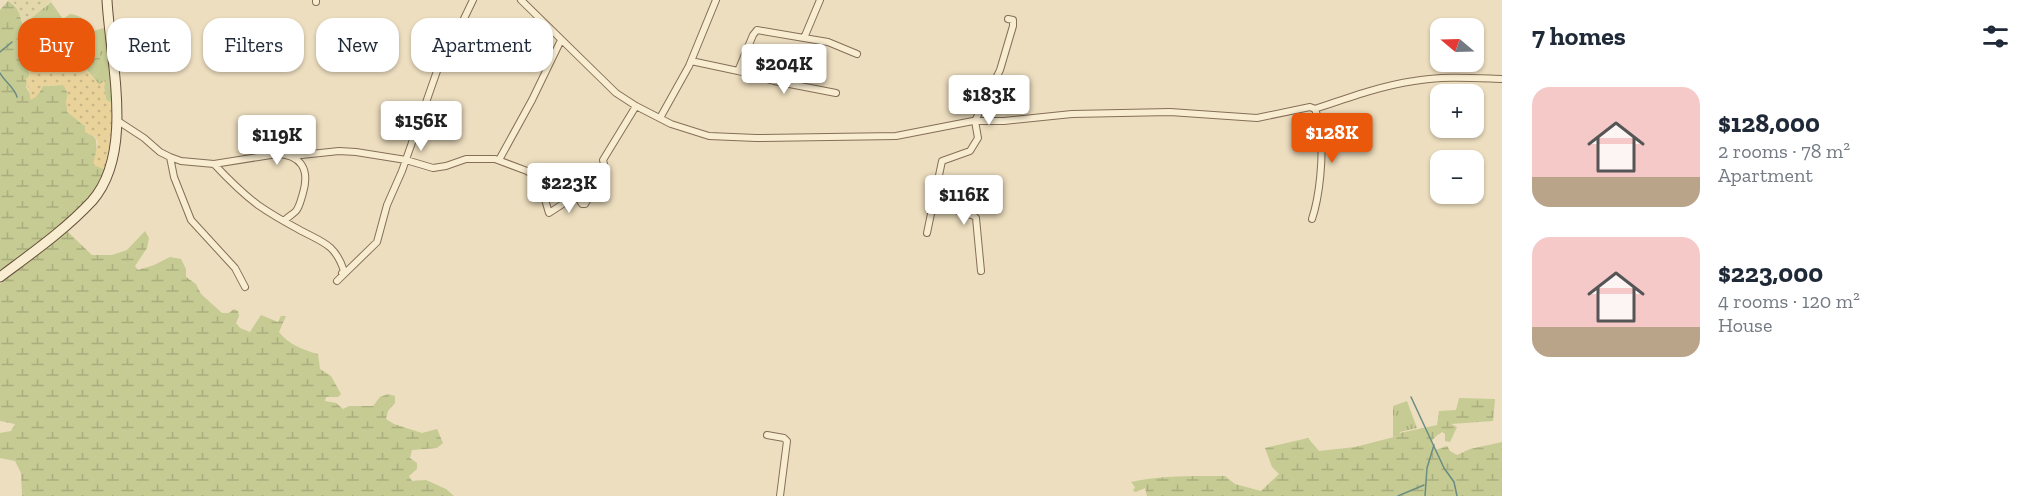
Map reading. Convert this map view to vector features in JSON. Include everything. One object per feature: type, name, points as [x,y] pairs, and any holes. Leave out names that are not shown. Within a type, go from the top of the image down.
[{"type":"main road","points":[[0,277],[57,234],[93,200],[113,160],[118,122],[107,0]]},
{"type":"street","points":[[214,164],[247,196],[272,214],[331,246],[344,270],[337,281],[377,242],[387,205],[406,160],[437,71],[445,55],[460,43],[460,27],[473,0]]},
{"type":"street","points":[[521,0],[616,93],[660,118],[684,129],[709,136],[756,138],[896,136],[975,121],[1004,121],[1103,112],[1202,113],[1257,118],[1310,107],[1315,109],[1354,95],[1415,80],[1502,79]]},
{"type":"street","points":[[660,118],[691,61],[716,0]]},
{"type":"street","points":[[804,38],[820,0]]},
{"type":"street","points":[[927,233],[942,161],[970,151],[979,134],[975,121],[1000,70],[1013,26],[1013,20],[1008,19]]},
{"type":"street","points":[[738,71],[753,35],[758,30],[828,42],[857,54]]},
{"type":"street","points":[[499,160],[561,40]]},
{"type":"street","points":[[691,61],[836,93]]},
{"type":"street","points":[[561,169],[575,196],[582,204],[585,204],[605,168],[603,160],[636,106]]},
{"type":"street","points":[[1312,219],[1316,208],[1321,130],[1315,109]]},
{"type":"street","points":[[118,122],[144,138],[160,152],[181,161],[214,164],[277,154],[292,156],[339,151],[406,160],[433,168],[466,159],[499,160],[535,176],[540,183],[549,213],[575,196]]},
{"type":"street","points":[[285,220],[297,210],[305,188],[304,168],[292,156]]},
{"type":"street","points":[[170,157],[174,177],[191,220],[235,268],[245,287]]},
{"type":"street","points":[[936,193],[950,208],[976,218],[981,271]]},
{"type":"street","points":[[767,435],[788,441],[780,496]]},
{"type":"shaded area","points":[[7,0],[52,0],[31,18],[21,18],[15,4]]},
{"type":"green space","points":[[8,1],[18,11],[20,18],[18,18],[18,72],[30,72],[26,87],[31,96],[39,93],[43,86],[63,85],[68,93],[71,112],[85,126],[86,132],[96,139],[98,153],[106,170],[97,186],[74,214],[0,272],[0,10]]},
{"type":"green space","points":[[51,2],[62,18],[31,18]]},
{"type":"green space","points":[[70,14],[82,18],[64,18]]},
{"type":"green space","points":[[107,27],[107,72],[110,72],[112,103],[106,100],[105,80],[100,86],[93,77],[100,69],[100,48],[95,41],[95,30]]},
{"type":"green space","points":[[95,41],[100,48],[100,69],[93,77],[89,72],[95,72]]},
{"type":"green space","points":[[67,231],[92,255],[112,255],[127,250],[145,231],[149,238],[147,248],[135,266],[138,270],[170,257],[181,259],[186,269],[186,277],[196,284],[201,294],[222,313],[229,313],[234,309],[238,311],[239,316],[236,323],[240,328],[250,332],[261,315],[278,322],[281,316],[286,316],[279,332],[296,346],[318,354],[320,369],[331,376],[341,394],[338,397],[326,397],[325,401],[336,403],[343,409],[349,406],[373,406],[380,397],[388,394],[395,396],[395,403],[388,411],[386,419],[422,433],[437,429],[443,443],[437,448],[412,450],[410,458],[417,463],[417,469],[409,476],[412,481],[426,480],[446,489],[454,496],[22,496],[21,473],[15,461],[0,458],[0,433],[11,431],[15,424],[0,421],[0,284]]},
{"type":"green space","points":[[1459,398],[1495,399],[1493,421],[1451,424],[1457,427],[1450,442],[1445,441],[1445,434],[1442,432],[1431,442],[1435,450],[1447,446],[1457,455],[1470,449],[1502,442],[1502,496],[1147,496],[1145,488],[1133,491],[1135,487],[1131,482],[1143,480],[1166,477],[1225,476],[1235,484],[1261,491],[1279,474],[1272,467],[1265,448],[1308,438],[1319,451],[1355,447],[1398,436],[1400,433],[1437,425],[1439,411],[1456,410]]},
{"type":"green space","points":[[1407,401],[1417,428],[1400,432],[1399,436],[1393,437],[1393,406]]},
{"type":"sand","points":[[28,72],[88,72],[99,85],[106,79],[104,87],[106,100],[112,103],[114,142],[106,170],[93,165],[98,142],[95,137],[85,132],[85,126],[67,112],[68,93],[63,85],[43,86],[36,97],[30,100],[26,78],[30,77]]},
{"type":"waterway","points":[[0,52],[12,42]]},
{"type":"waterway","points":[[0,73],[17,97]]},
{"type":"waterway","points":[[1411,397],[1444,468],[1454,482],[1457,496]]},
{"type":"waterway","points":[[1425,496],[1427,468],[1434,445]]},
{"type":"waterway","points":[[1398,496],[1424,485]]}]
